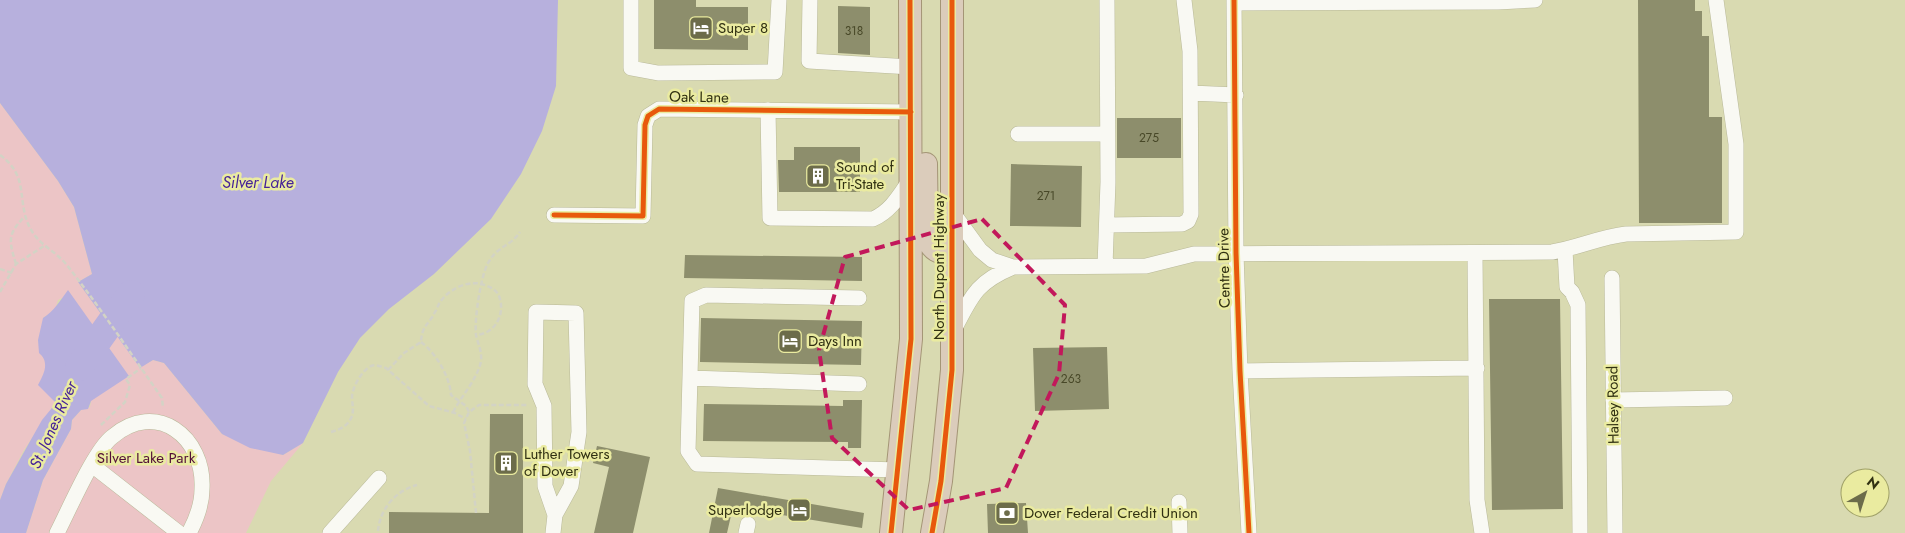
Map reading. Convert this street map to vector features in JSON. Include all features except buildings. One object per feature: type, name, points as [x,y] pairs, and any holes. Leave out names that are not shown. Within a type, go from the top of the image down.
[{"type":"highway","name":"North Dupont Highway","points":[[891,533],[911,339],[910,0]]},
{"type":"highway","name":"North Dupont Highway","points":[[932,533],[948,421],[952,333],[952,0]]},
{"type":"highway","points":[[911,112],[925,134],[928,236],[930,245],[940,253],[952,254]]},
{"type":"street","points":[[632,0],[632,68],[658,73],[775,72],[779,0]]},
{"type":"street","points":[[810,0],[809,61],[911,67]]},
{"type":"street","points":[[1105,266],[1107,225],[1107,0]]},
{"type":"street","points":[[1107,225],[1182,224],[1188,221],[1191,214],[1190,51],[1184,0]]},
{"type":"street","points":[[1233,1],[1498,2],[1535,0]]},
{"type":"street","points":[[952,212],[980,250],[992,260],[1014,267],[1146,266],[1194,254],[1475,253],[1565,250],[1602,238],[1626,234],[1736,232],[1736,144],[1716,0]]},
{"type":"street","name":"Centre Drive","points":[[1233,1],[1236,95],[1236,253],[1249,533]]},
{"type":"street","points":[[1191,93],[1236,95]]},
{"type":"street","name":"Oak Lane","points":[[554,215],[643,216],[645,125],[653,112],[659,109],[911,112]]},
{"type":"street","points":[[768,110],[770,218],[873,219],[884,214],[892,206],[911,179]]},
{"type":"street","points":[[1018,134],[1107,134]]},
{"type":"street","points":[[1565,250],[1567,287],[1572,292],[1578,305],[1580,533]]},
{"type":"street","points":[[1475,253],[1477,500],[1482,533]]},
{"type":"street","points":[[952,333],[970,298],[980,286],[993,276],[1014,267]]},
{"type":"street","name":"Halsey Road","points":[[1612,278],[1615,533]]},
{"type":"street","points":[[859,298],[706,295],[692,301],[688,451],[697,464],[898,470]]},
{"type":"street","points":[[553,533],[555,515],[571,486],[579,432],[576,313],[536,312],[535,384],[544,406],[545,486],[555,515]]},
{"type":"street","points":[[1240,371],[1477,368]]},
{"type":"street","points":[[690,378],[859,384]]},
{"type":"street","points":[[1613,400],[1725,398]]},
{"type":"street","points":[[56,533],[106,442],[122,430],[141,421],[165,423],[189,442],[196,454],[201,470],[202,489],[200,506],[188,533]]},
{"type":"street","points":[[92,465],[179,533]]},
{"type":"street","points":[[330,533],[379,478]]},
{"type":"street","points":[[1179,502],[1180,533]]},
{"type":"path","points":[[0,155],[16,172],[21,183],[24,217],[44,246],[57,254],[162,398],[165,423]]},
{"type":"path","points":[[16,264],[10,239],[12,230],[24,217]]},
{"type":"path","points":[[453,412],[481,362],[481,344],[476,335],[480,284],[487,264],[498,248],[512,243],[520,232]]},
{"type":"path","points":[[0,292],[16,264],[44,246]]},
{"type":"path","points":[[0,269],[12,273]]},
{"type":"path","points":[[421,342],[422,329],[436,312],[439,302],[462,285],[480,284],[493,289],[499,296],[499,321],[495,328],[486,334],[476,335]]},
{"type":"path","points":[[388,370],[404,353],[421,342]]},
{"type":"path","points":[[421,342],[428,347],[437,360],[451,385],[451,395],[466,406],[469,412]]},
{"type":"path","points":[[330,432],[344,427],[350,420],[354,411],[353,388],[362,374],[371,366],[378,365],[388,370],[429,406],[453,412],[466,419]]},
{"type":"path","points":[[98,428],[125,402],[130,385],[126,379],[141,368]]},
{"type":"path","points":[[476,513],[470,451],[464,422],[469,412],[479,405],[537,405]]},
{"type":"path","points":[[378,531],[385,507],[397,496],[417,485]]},
{"type":"highlighted area","points":[[982,219],[1065,305],[1059,374],[1006,488],[909,510],[832,438],[819,350],[845,257]]},
{"type":"green space","name":"Silver Lake Park","points":[[0,103],[58,181],[74,207],[92,274],[78,282],[140,367],[153,360],[164,363],[222,434],[283,455],[303,443],[271,481],[246,533],[26,533],[43,480],[71,429],[72,420],[81,410],[90,407],[91,401],[62,298],[58,300],[55,310],[43,318],[46,370],[39,385],[56,402],[24,450],[6,484],[0,500]]},
{"type":"water","name":"Silver Lake","points":[[0,0],[558,0],[556,86],[542,131],[521,174],[491,219],[434,274],[389,309],[360,338],[338,372],[303,443],[283,455],[250,448],[222,434],[164,363],[153,360],[140,368],[78,282],[92,274],[74,207],[58,181],[0,103]]},
{"type":"water","points":[[68,290],[129,376],[91,401],[88,409],[81,410],[72,420],[71,429],[43,480],[26,533],[0,533],[0,500],[6,484],[42,420],[56,403],[38,385],[44,372],[45,364],[39,353],[38,340],[43,318],[54,309]]},
{"type":"waterway","name":"St. Jones River","points":[[79,367],[131,294]]},
{"type":"cycle path","points":[[891,533],[911,339],[910,0]]},
{"type":"cycle path","points":[[932,533],[941,481],[952,370],[952,0]]},
{"type":"cycle path","points":[[1234,0],[1236,253],[1249,533]]},
{"type":"cycle path","points":[[554,215],[643,216],[645,125],[648,116],[659,109],[911,112]]},
{"type":"place","name":"Super 8","points":[[701,28]]},
{"type":"place","name":"Sound of Tri-State","points":[[818,176]]},
{"type":"place","name":"Days Inn","points":[[790,341]]},
{"type":"place","name":"Luther Towers of Dover","points":[[506,463]]},
{"type":"place","name":"Superlodge","points":[[799,510]]},
{"type":"place","name":"Dover Federal Credit Union","points":[[1007,513]]}]
